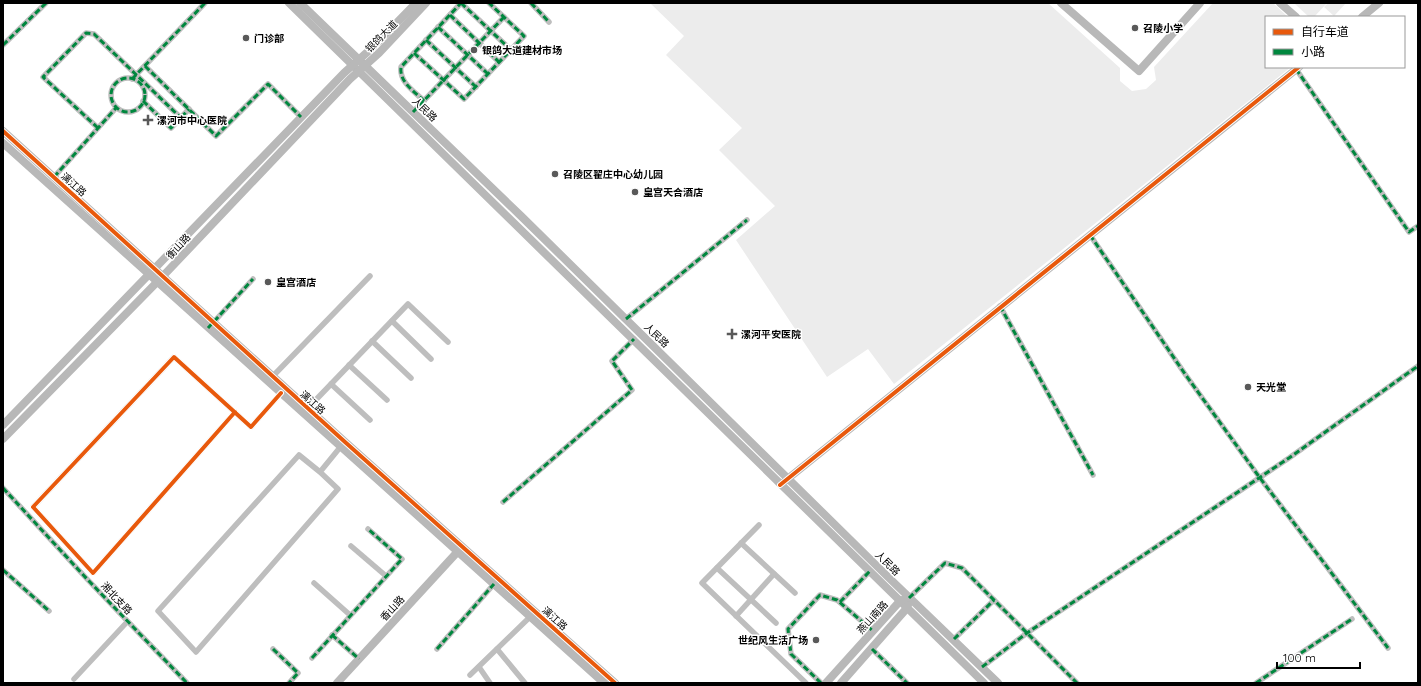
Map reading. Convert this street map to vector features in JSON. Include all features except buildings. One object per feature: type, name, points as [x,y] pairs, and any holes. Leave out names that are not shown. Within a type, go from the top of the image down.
[{"type":"street","points":[[3,45],[46,3]]},
{"type":"street","points":[[98,128],[43,77],[86,33],[94,34],[134,77],[141,85],[144,95],[143,101],[137,109],[132,112],[121,111],[116,108],[111,98],[113,87],[121,80],[134,77],[205,3]]},
{"type":"street","name":"人民路","points":[[289,3],[984,683]]},
{"type":"street","name":"人民路","points":[[300,3],[414,112],[998,683]]},
{"type":"street","name":"银鸽大道","points":[[362,62],[416,3]]},
{"type":"street","name":"银鸽大道","points":[[362,62],[426,3]]},
{"type":"street","points":[[424,101],[402,80],[400,74],[401,66],[461,3],[511,50]]},
{"type":"street","points":[[414,52],[464,99],[524,36],[490,3]]},
{"type":"street","points":[[531,3],[549,22]]},
{"type":"street","points":[[1061,3],[1139,72],[1200,3]]},
{"type":"street","points":[[1280,3],[1295,16]]},
{"type":"street","points":[[1363,16],[1379,3]]},
{"type":"street","points":[[450,15],[500,62]]},
{"type":"street","points":[[414,112],[504,17]]},
{"type":"street","points":[[438,27],[488,74]]},
{"type":"street","points":[[426,40],[476,87]]},
{"type":"street","name":"衡山路","points":[[3,425],[352,65],[362,62]]},
{"type":"street","name":"衡山路","points":[[3,439],[160,279],[359,71],[362,62]]},
{"type":"street","points":[[144,66],[216,136],[268,84],[301,117]]},
{"type":"street","points":[[780,485],[1000,306],[1298,68],[1410,232],[1418,226]]},
{"type":"street","points":[[134,77],[181,118]]},
{"type":"street","points":[[143,101],[171,128],[189,109]]},
{"type":"street","points":[[54,177],[116,108]]},
{"type":"street","name":"漓江路","points":[[3,131],[54,177],[152,272]]},
{"type":"street","name":"漓江路","points":[[3,142],[211,325],[281,393],[343,444],[533,614],[615,683]]},
{"type":"street","points":[[626,319],[747,220]]},
{"type":"street","points":[[1090,235],[1260,478],[1388,648]]},
{"type":"street","points":[[273,376],[370,276]]},
{"type":"street","points":[[211,325],[253,279]]},
{"type":"street","points":[[308,408],[408,304],[448,342]]},
{"type":"street","points":[[1000,306],[1093,475]]},
{"type":"street","points":[[392,321],[431,359]]},
{"type":"street","name":"漓江路","points":[[211,325],[273,376],[308,408],[343,444]]},
{"type":"street","points":[[503,502],[632,390],[612,361],[634,339]]},
{"type":"street","points":[[372,341],[411,378]]},
{"type":"street","points":[[235,412],[92,572],[33,507],[174,357],[235,412],[251,427],[281,393]]},
{"type":"street","points":[[349,365],[387,400]]},
{"type":"street","points":[[982,667],[1027,633],[1260,478],[1418,366]]},
{"type":"street","points":[[330,384],[370,420]]},
{"type":"street","points":[[320,472],[343,444]]},
{"type":"street","points":[[299,455],[320,472],[338,489],[196,652],[158,611],[299,455]]},
{"type":"street","name":"湘北支路","points":[[3,488],[127,622],[188,683]]},
{"type":"street","points":[[758,525],[702,583],[806,683]]},
{"type":"street","points":[[312,658],[402,559],[368,529]]},
{"type":"street","points":[[741,543],[795,593]]},
{"type":"street","points":[[351,546],[386,576]]},
{"type":"street","name":"漓江路","points":[[460,549],[494,584],[533,614],[604,683]]},
{"type":"street","name":"香山路","points":[[337,683],[460,549]]},
{"type":"street","points":[[910,598],[945,563],[962,568],[1077,683]]},
{"type":"street","points":[[717,568],[776,623]]},
{"type":"street","points":[[3,570],[49,611]]},
{"type":"street","points":[[840,602],[870,571]]},
{"type":"street","points":[[736,616],[774,574]]},
{"type":"street","points":[[314,583],[350,615]]},
{"type":"street","points":[[437,649],[494,584]]},
{"type":"street","points":[[821,683],[791,654],[788,629],[820,595],[840,602],[873,631]]},
{"type":"street","name":"燕山南路","points":[[826,683],[900,601],[910,598]]},
{"type":"street","name":"燕山南路","points":[[841,683],[907,608],[910,598]]},
{"type":"street","points":[[954,639],[994,600]]},
{"type":"street","points":[[470,675],[533,614]]},
{"type":"street","points":[[1256,683],[1352,620]]},
{"type":"street","points":[[74,680],[127,622]]},
{"type":"street","points":[[332,635],[359,659]]},
{"type":"street","points":[[273,649],[298,673],[289,683]]},
{"type":"street","points":[[497,649],[525,683]]},
{"type":"street","points":[[872,649],[907,683]]},
{"type":"street","points":[[479,667],[490,683]]},
{"type":"shaded area","points":[[650,3],[1048,3],[1120,68],[1120,81],[1132,91],[1146,89],[1156,80],[1154,67],[1213,3],[1273,3],[1287,16],[1265,16],[1265,68],[1290,68],[894,384],[868,349],[827,377],[736,240],[775,206],[719,150],[742,128],[666,55],[684,36]]},
{"type":"shaded area","points":[[1294,3],[1327,3],[1315,16],[1308,16]]},
{"type":"shaded area","points":[[1328,3],[1346,3],[1334,16],[1324,7]]},
{"type":"marked path","points":[[3,45],[46,3]]},
{"type":"marked path","points":[[132,79],[205,3]]},
{"type":"marked path","points":[[461,3],[511,50]]},
{"type":"marked path","points":[[424,101],[405,82],[402,77],[401,67],[461,3]]},
{"type":"marked path","points":[[414,53],[464,99],[524,36],[489,3]]},
{"type":"marked path","points":[[531,3],[549,22]]},
{"type":"marked path","points":[[450,15],[499,62]]},
{"type":"marked path","points":[[413,112],[504,17]]},
{"type":"marked path","points":[[438,27],[488,74]]},
{"type":"marked path","points":[[98,128],[43,77],[86,33],[94,34],[181,118]]},
{"type":"marked path","points":[[426,40],[476,87]]},
{"type":"marked path","points":[[145,66],[216,136],[268,84],[301,117]]},
{"type":"marked path","points":[[1296,69],[1409,232],[1418,226]]},
{"type":"marked path","points":[[128,78],[140,83],[145,95],[140,107],[128,112],[116,107],[111,95],[116,83],[128,78]]},
{"type":"marked path","points":[[143,101],[171,128],[189,109]]},
{"type":"marked path","points":[[54,177],[116,108]]},
{"type":"marked path","points":[[626,319],[747,220]]},
{"type":"marked path","points":[[1090,235],[1185,374],[1260,478],[1388,648]]},
{"type":"marked path","points":[[208,328],[253,279]]},
{"type":"marked path","points":[[1000,306],[1093,475]]},
{"type":"marked path","points":[[503,502],[632,390],[612,361],[634,339]]},
{"type":"marked path","points":[[982,667],[1027,633],[1289,458],[1418,366]]},
{"type":"marked path","points":[[3,488],[87,579],[187,683]]},
{"type":"marked path","points":[[312,658],[402,559],[368,529]]},
{"type":"marked path","points":[[909,598],[945,563],[962,568],[1077,683]]},
{"type":"marked path","points":[[3,570],[49,611]]},
{"type":"marked path","points":[[840,602],[870,571]]},
{"type":"marked path","points":[[437,649],[494,584]]},
{"type":"marked path","points":[[821,683],[791,654],[788,629],[820,595],[837,600],[873,631]]},
{"type":"marked path","points":[[954,639],[994,600]]},
{"type":"marked path","points":[[1256,683],[1352,619]]},
{"type":"marked path","points":[[332,635],[359,659]]},
{"type":"marked path","points":[[273,649],[298,673],[289,683]]},
{"type":"marked path","points":[[872,649],[907,683]]},
{"type":"cycle path","points":[[780,485],[1298,68]]},
{"type":"cycle path","points":[[3,131],[345,442],[615,683]]},
{"type":"cycle path","points":[[235,412],[93,573],[33,507],[174,357],[251,427],[281,393]]},
{"type":"place","name":"召陵小学","points":[[1135,28]]},
{"type":"place","name":"门诊部","points":[[246,38]]},
{"type":"place","name":"银鸽大道建材市场","points":[[474,50]]},
{"type":"place","name":"漯河市中心医院","points":[[148,120]]},
{"type":"place","name":"召陵区翟庄中心幼儿园","points":[[555,174]]},
{"type":"place","name":"皇宫天合酒店","points":[[635,192]]},
{"type":"place","name":"皇宫酒店","points":[[268,282]]},
{"type":"place","name":"漯河平安医院","points":[[732,334]]},
{"type":"place","name":"天光堂","points":[[1248,387]]},
{"type":"place","name":"世纪风生活广场","points":[[816,640]]}]
